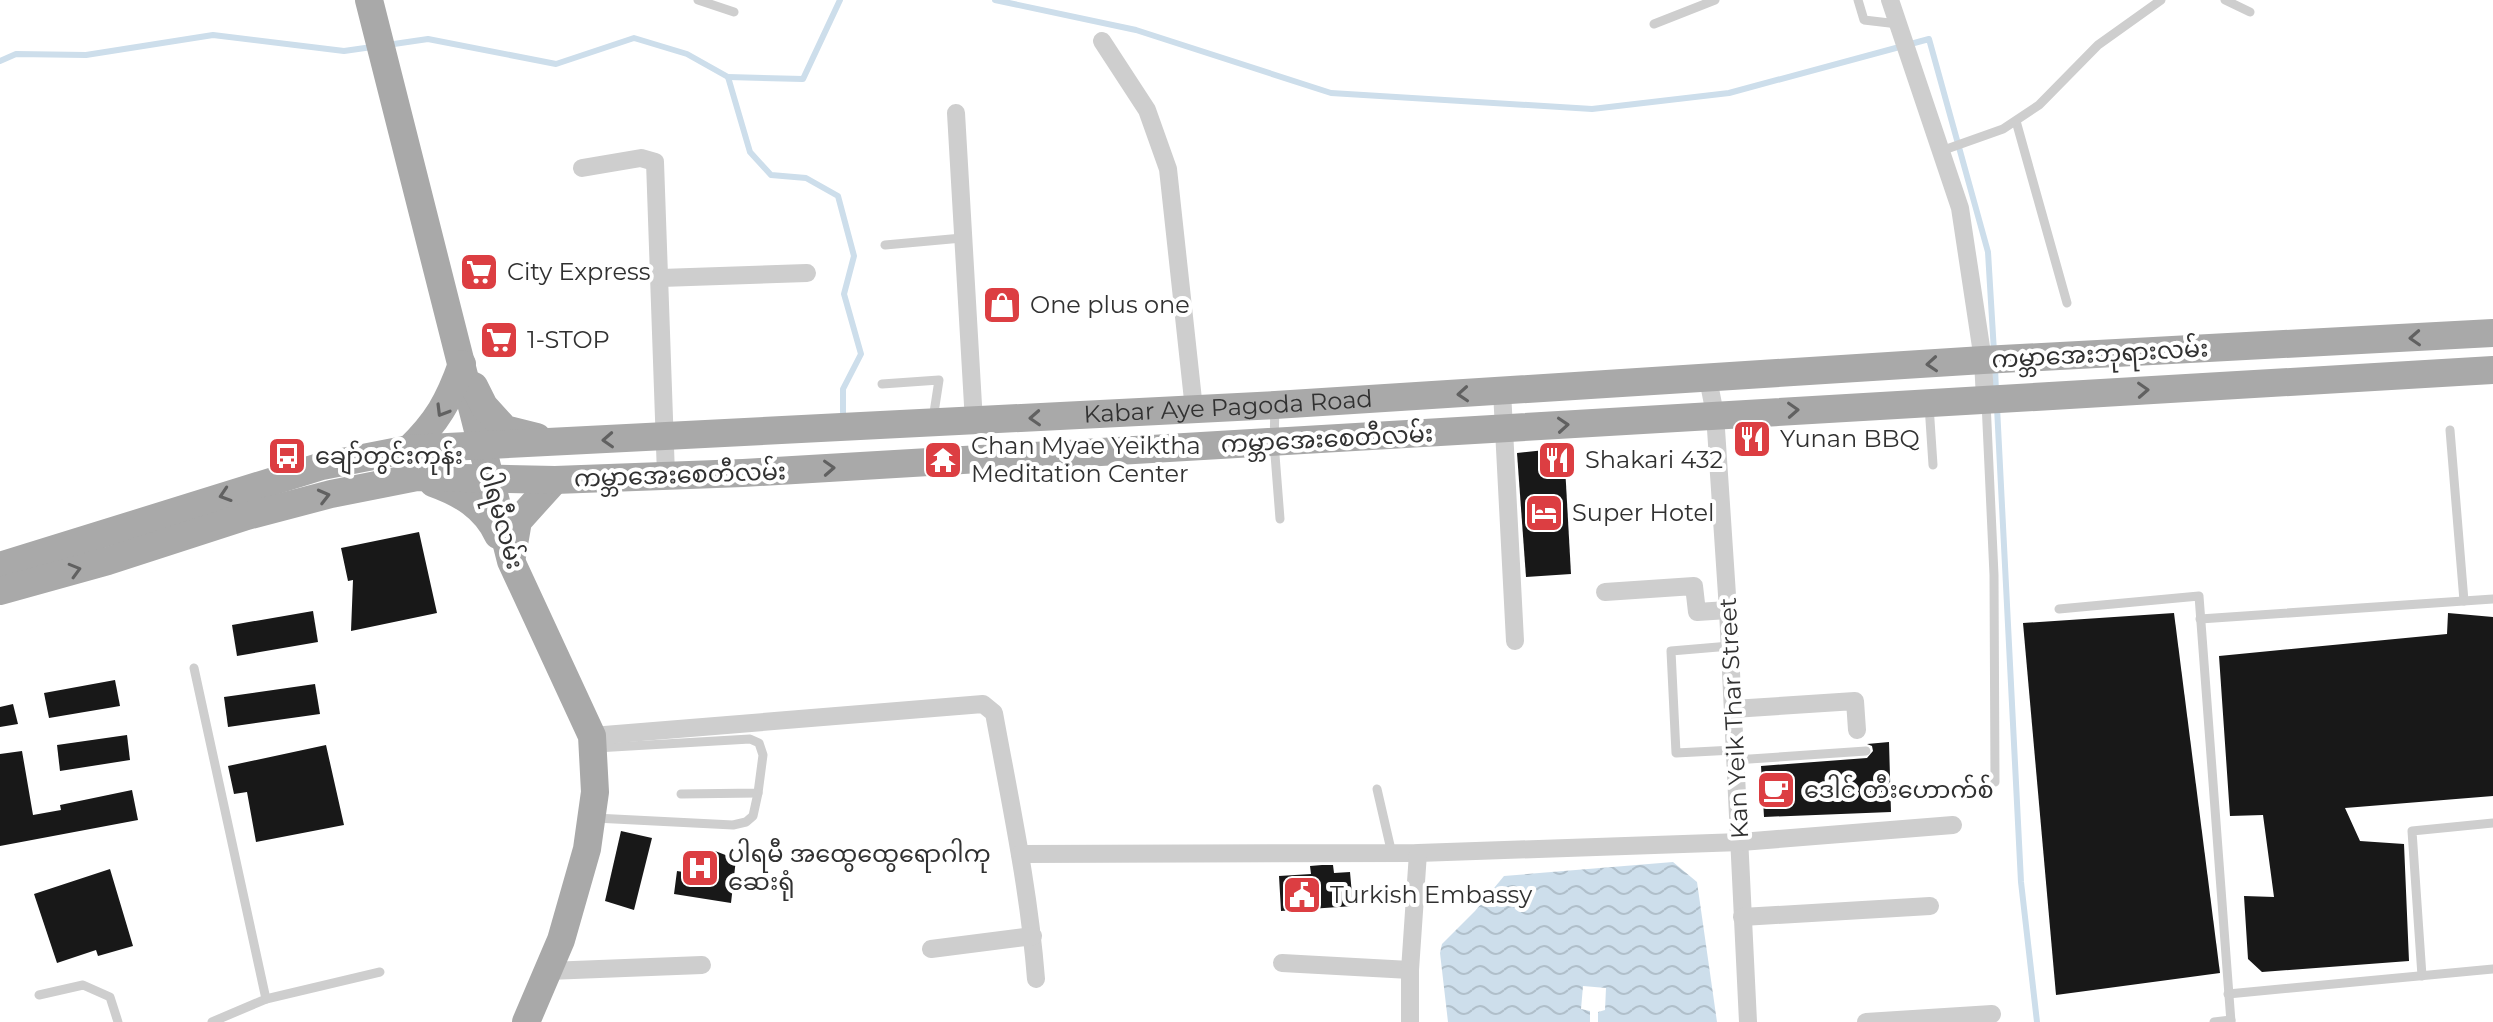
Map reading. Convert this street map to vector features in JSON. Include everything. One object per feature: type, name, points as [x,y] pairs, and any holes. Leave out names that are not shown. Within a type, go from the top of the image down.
[{"type":"main road","name":"ပါရမီလမ်း","points":[[369,0],[511,561],[592,742],[595,792],[587,849],[565,925],[526,1022]]},
{"type":"main road","name":"ကမ္ဘာအေးဘုရားလမ်း","points":[[1708,379],[1983,360],[2493,333]]},
{"type":"main road","points":[[2081,355],[2083,393]]},
{"type":"main road","points":[[462,364],[484,406],[505,429],[557,442]]},
{"type":"main road","points":[[409,449],[432,427],[449,400],[462,364]]},
{"type":"main road","name":"ကမ္ဘာအေးဘုရားလမ်း","points":[[1715,414],[2493,370]]},
{"type":"main road","name":"Kabar Aye Pagoda Road","points":[[557,442],[932,424],[976,441],[1194,409],[1708,379]]},
{"type":"main road","name":"ကမ္ဘာအေးစေတီလမ်း","points":[[555,480],[743,473],[976,441],[1274,442],[1715,414]]},
{"type":"main road","points":[[741,433],[743,473]]},
{"type":"main road","points":[[0,591],[104,548],[322,466],[409,449],[557,442]]},
{"type":"main road","points":[[417,477],[454,491],[473,503],[491,520],[511,561]]},
{"type":"main road","points":[[0,566],[104,548],[331,494],[417,477],[555,480]]},
{"type":"main road","points":[[511,561],[518,521],[555,480]]},
{"type":"street","points":[[1890,0],[1960,208],[1983,360],[1994,398]]},
{"type":"street","points":[[1102,41],[1147,110],[1168,169],[1194,409]]},
{"type":"street","points":[[956,113],[976,441]]},
{"type":"street","points":[[582,168],[641,158],[655,162],[666,475]]},
{"type":"street","points":[[661,278],[807,273]]},
{"type":"street","name":"Kan Yeik Thar Street","points":[[1708,379],[1715,414],[1728,610],[1748,1022]]},
{"type":"street","points":[[1502,391],[1515,641]]},
{"type":"street","points":[[1605,592],[1694,586],[1697,612],[1728,610]]},
{"type":"street","points":[[1733,709],[1855,701],[1857,730]]},
{"type":"street","points":[[592,742],[983,704],[994,713],[1033,936],[1036,979]]},
{"type":"street","points":[[1020,854],[1392,854],[1741,842],[1953,825]]},
{"type":"street","points":[[1410,1022],[1410,970],[1418,853]]},
{"type":"street","points":[[1742,917],[1930,906]]},
{"type":"street","points":[[931,949],[1033,936]]},
{"type":"street","points":[[1282,963],[1410,970]]},
{"type":"street","points":[[548,971],[702,965]]},
{"type":"street","points":[[1866,1022],[1992,1014]]},
{"type":"lane","points":[[698,0],[734,12]]},
{"type":"lane","points":[[1654,24],[1715,0]]},
{"type":"lane","points":[[1858,0],[1864,20],[1898,24]]},
{"type":"lane","points":[[1941,151],[2003,129],[2016,121],[2039,105],[2098,45],[2161,0]]},
{"type":"lane","points":[[2225,0],[2250,12]]},
{"type":"lane","points":[[2016,121],[2067,303]]},
{"type":"lane","points":[[885,245],[962,238]]},
{"type":"lane","points":[[882,384],[939,380],[932,424]]},
{"type":"lane","points":[[1994,398],[1995,782]]},
{"type":"lane","points":[[1929,402],[1933,465]]},
{"type":"lane","points":[[1275,405],[1274,442],[1280,519]]},
{"type":"lane","points":[[2450,430],[2464,601]]},
{"type":"lane","points":[[2059,609],[2199,596],[2231,1021],[2214,1022]]},
{"type":"lane","points":[[2200,619],[2493,599]]},
{"type":"lane","points":[[1730,646],[1671,651],[1676,753],[1735,755],[1866,751]]},
{"type":"lane","points":[[194,668],[266,999]]},
{"type":"lane","points":[[592,742],[750,739],[759,743],[763,755],[753,816],[746,822],[733,825],[592,818]]},
{"type":"lane","points":[[1377,789],[1392,854]]},
{"type":"lane","points":[[681,794],[758,793]]},
{"type":"lane","points":[[2422,976],[2412,831],[2493,823]]},
{"type":"lane","points":[[2228,994],[2493,969]]},
{"type":"lane","points":[[212,1022],[266,999],[380,972]]},
{"type":"lane","points":[[39,995],[83,985],[110,997],[118,1022]]},
{"type":"water","points":[[1673,862],[1697,882],[1717,1022],[1598,1022],[1598,1012],[1605,1010],[1606,988],[1583,986],[1581,1009],[1590,1011],[1590,1022],[1448,1022],[1440,953],[1442,944],[1504,876]]},
{"type":"building","name":"Super Hotel","points":[[1564,448],[1571,574],[1526,577],[1517,453]]},
{"type":"building","points":[[419,532],[437,613],[351,631],[353,580],[348,581],[341,548]]},
{"type":"building","points":[[313,611],[318,642],[237,656],[232,625]]},
{"type":"building","points":[[2174,613],[2220,973],[2056,995],[2023,623]]},
{"type":"building","points":[[2448,613],[2493,617],[2493,796],[2345,808],[2360,841],[2404,844],[2409,961],[2262,972],[2248,959],[2244,896],[2274,897],[2263,815],[2230,816],[2219,656],[2447,634]]},
{"type":"building","points":[[115,680],[120,706],[49,718],[44,693]]},
{"type":"building","points":[[315,684],[320,714],[228,727],[224,697]]},
{"type":"building","points":[[13,704],[18,724],[0,727],[0,707]]},
{"type":"building","points":[[127,735],[130,760],[60,771],[57,745]]},
{"type":"building","points":[[1889,742],[1891,812],[1764,817],[1761,766],[1867,758],[1873,751],[1872,746],[1867,744]]},
{"type":"building","points":[[326,745],[344,825],[256,842],[247,792],[234,794],[228,766]]},
{"type":"building","points":[[22,751],[33,815],[61,810],[60,805],[132,790],[138,820],[0,846],[0,754]]},
{"type":"building","points":[[621,831],[652,838],[634,910],[605,901]]},
{"type":"building","points":[[715,851],[736,859],[731,903],[674,894],[677,871],[709,876]]},
{"type":"building","points":[[1333,865],[1334,873],[1350,872],[1353,906],[1281,911],[1279,876],[1311,874],[1310,866]]},
{"type":"building","points":[[110,869],[133,946],[98,956],[96,950],[57,963],[34,894]]},
{"type":"waterway","points":[[728,77],[803,79],[840,0]]},
{"type":"waterway","points":[[995,0],[1136,30],[1331,93],[1592,109],[1729,93],[1929,39],[1988,252],[1994,352]]},
{"type":"waterway","points":[[0,61],[16,54],[86,55],[213,35],[344,51],[372,47]]},
{"type":"waterway","points":[[387,45],[428,39],[556,64],[634,38],[687,54],[728,77],[750,152],[771,175],[806,178],[838,196],[854,256],[844,294],[861,354],[843,389],[843,419]]},
{"type":"waterway","points":[[1995,367],[1996,392]]},
{"type":"waterway","points":[[1997,407],[2021,882],[2037,1022]]},
{"type":"place","name":"City Express","points":[[479,272]]},
{"type":"place","name":"One plus one","points":[[1002,305]]},
{"type":"place","name":"1-STOP","points":[[499,340]]},
{"type":"place","name":"Yunan BBQ","points":[[1752,439]]},
{"type":"place","name":"ချော်တွင်းကုန်း","points":[[287,456]]},
{"type":"place","name":"Chan Myae Yeiktha Meditation Center","points":[[943,460]]},
{"type":"place","name":"Shakari 432","points":[[1557,460]]},
{"type":"place","name":"Super Hotel","points":[[1544,513]]},
{"type":"place","name":"ဒေါင် တီးဟောက်စ်","points":[[1776,790]]},
{"type":"place","name":"ပါရမီ အထွေထွေရောဂါကု ဆေးရုံ","points":[[700,868]]},
{"type":"place","name":"Turkish Embassy","points":[[1302,895]]}]
